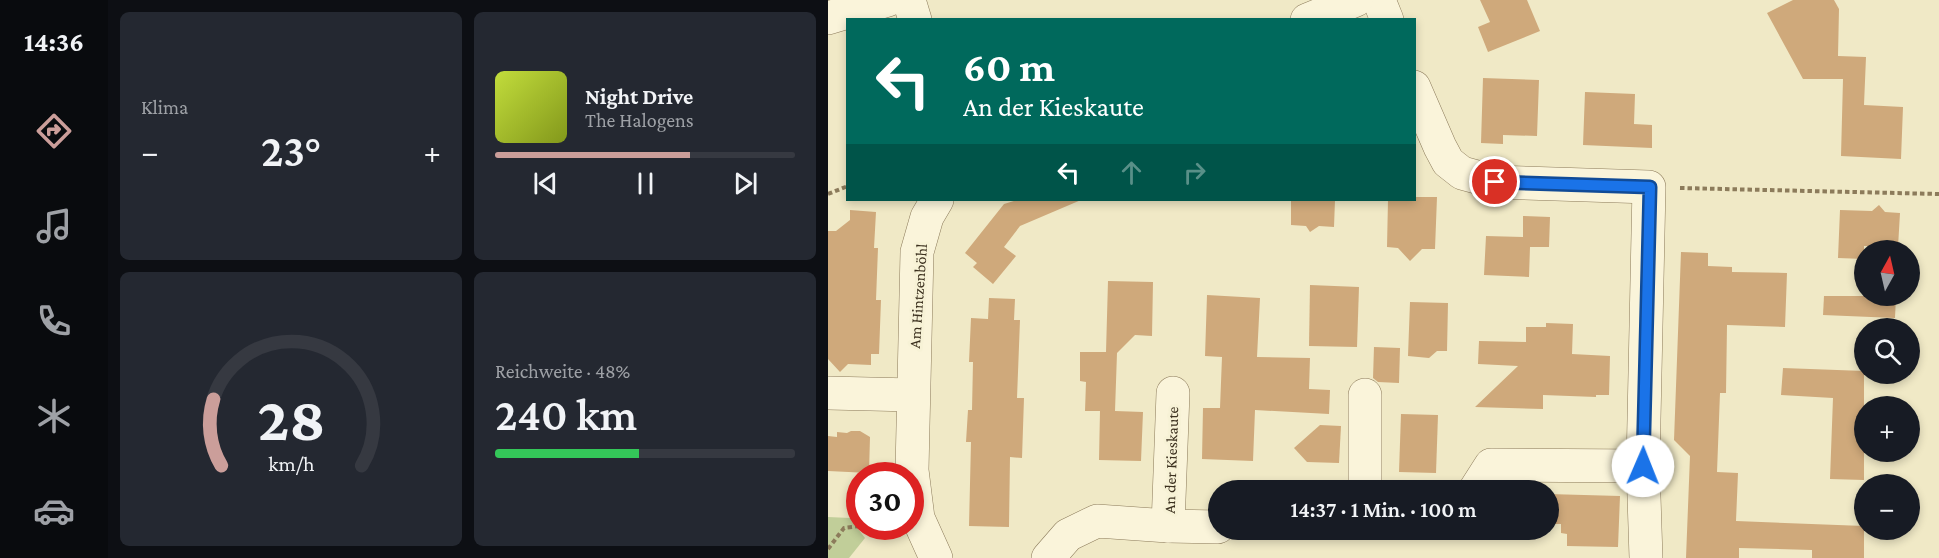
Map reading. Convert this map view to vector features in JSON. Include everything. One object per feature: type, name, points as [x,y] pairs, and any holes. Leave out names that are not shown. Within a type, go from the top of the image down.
[{"type":"street","points":[[828,18],[888,0]]},
{"type":"street","points":[[909,0],[914,18]]},
{"type":"street","points":[[1312,18],[1356,0]]},
{"type":"street","points":[[1379,0],[1386,18]]},
{"type":"street","points":[[1416,92],[1448,162],[1462,173],[1495,182],[1650,187],[1643,466],[1646,558]]},
{"type":"street","name":"Am Hintzenböhl","points":[[936,201],[927,217],[917,252],[912,470],[914,496],[921,525],[936,558]]},
{"type":"street","points":[[828,393],[913,395]]},
{"type":"street","name":"An der Kieskaute","points":[[1168,526],[1173,393]]},
{"type":"street","points":[[1365,395],[1365,480]]},
{"type":"street","points":[[1481,480],[1491,465],[1643,466]]},
{"type":"street","name":"An der Kieskaute","points":[[1048,558],[1068,535],[1097,521],[1208,527]]},
{"type":"path","points":[[828,194],[846,187]]},
{"type":"path","points":[[1650,187],[1939,194]]},
{"type":"path","points":[[828,549],[846,528]]},
{"type":"green space","points":[[828,517],[846,518],[846,540],[863,540],[849,558],[828,558]]},
{"type":"building","points":[[1480,0],[1527,0],[1540,31],[1488,52],[1478,27],[1490,22]]},
{"type":"building","points":[[1793,0],[1834,0],[1839,9],[1838,56],[1866,57],[1864,105],[1903,107],[1901,159],[1841,156],[1843,79],[1803,79],[1767,13]]},
{"type":"building","points":[[1483,78],[1539,80],[1537,136],[1503,135],[1503,144],[1481,143]]},
{"type":"building","points":[[1585,92],[1635,94],[1634,124],[1652,125],[1652,148],[1583,145]]},
{"type":"building","points":[[1416,197],[1437,197],[1435,249],[1422,249],[1410,261],[1398,248],[1387,247],[1388,201],[1416,201]]},
{"type":"building","points":[[1014,201],[1079,201],[1020,226],[1004,247],[1016,256],[993,284],[973,267],[977,263],[965,253],[1004,204]]},
{"type":"building","points":[[1291,201],[1335,201],[1334,227],[1319,226],[1310,232],[1306,226],[1291,225]]},
{"type":"building","points":[[1879,205],[1885,212],[1900,213],[1898,240],[1854,240],[1854,259],[1838,258],[1840,210],[1872,211]]},
{"type":"building","points":[[850,210],[876,212],[874,248],[878,248],[876,300],[881,300],[879,354],[871,354],[871,365],[848,364],[840,372],[828,359],[828,231],[836,231],[850,220]]},
{"type":"building","points":[[1523,216],[1550,217],[1549,247],[1530,247],[1529,277],[1484,275],[1486,236],[1523,237]]},
{"type":"building","points":[[1681,252],[1708,253],[1708,266],[1732,267],[1732,272],[1787,273],[1785,327],[1727,325],[1726,393],[1720,393],[1717,472],[1738,473],[1736,521],[1854,526],[1854,540],[1864,540],[1864,558],[1812,558],[1812,550],[1739,548],[1739,558],[1686,558],[1690,456],[1674,440]]},
{"type":"building","points":[[1108,281],[1153,282],[1152,336],[1135,335],[1117,353],[1115,411],[1143,412],[1141,461],[1099,460],[1100,411],[1085,411],[1086,382],[1080,381],[1080,352],[1106,352]]},
{"type":"building","points":[[1310,285],[1359,287],[1357,347],[1309,346]]},
{"type":"building","points":[[1207,295],[1260,298],[1257,357],[1310,358],[1309,389],[1330,390],[1329,414],[1255,410],[1253,461],[1202,459],[1203,408],[1220,408],[1222,357],[1205,356]]},
{"type":"building","points":[[1824,296],[1854,296],[1854,306],[1896,306],[1895,318],[1823,315]]},
{"type":"building","points":[[989,298],[1015,299],[1014,320],[1020,320],[1017,398],[1024,398],[1022,458],[1010,457],[1009,527],[969,526],[971,442],[966,442],[968,410],[972,410],[973,362],[969,362],[971,318],[988,319]]},
{"type":"building","points":[[1410,302],[1448,303],[1447,351],[1437,351],[1429,358],[1408,356]]},
{"type":"building","points":[[1546,323],[1573,324],[1572,354],[1610,356],[1609,395],[1596,395],[1596,397],[1543,395],[1543,409],[1475,407],[1518,366],[1478,364],[1479,341],[1526,342],[1526,327],[1546,327]]},
{"type":"building","points":[[1374,347],[1400,348],[1399,383],[1378,382],[1373,378]]},
{"type":"building","points":[[1783,368],[1854,371],[1854,384],[1864,384],[1864,396],[1854,396],[1854,462],[1864,462],[1864,474],[1854,474],[1854,480],[1830,479],[1833,398],[1781,395]]},
{"type":"building","points":[[1401,414],[1438,415],[1436,473],[1399,472]]},
{"type":"building","points":[[1320,425],[1341,426],[1339,463],[1307,462],[1294,448]]},
{"type":"building","points":[[860,431],[870,437],[869,462],[846,462],[846,472],[828,471],[828,436],[837,437],[837,432]]},
{"type":"building","points":[[1559,494],[1620,496],[1618,547],[1567,546],[1567,534],[1561,533],[1561,524],[1559,524]]},
{"type":"route","points":[[1495,182],[1650,187],[1643,466]]}]
